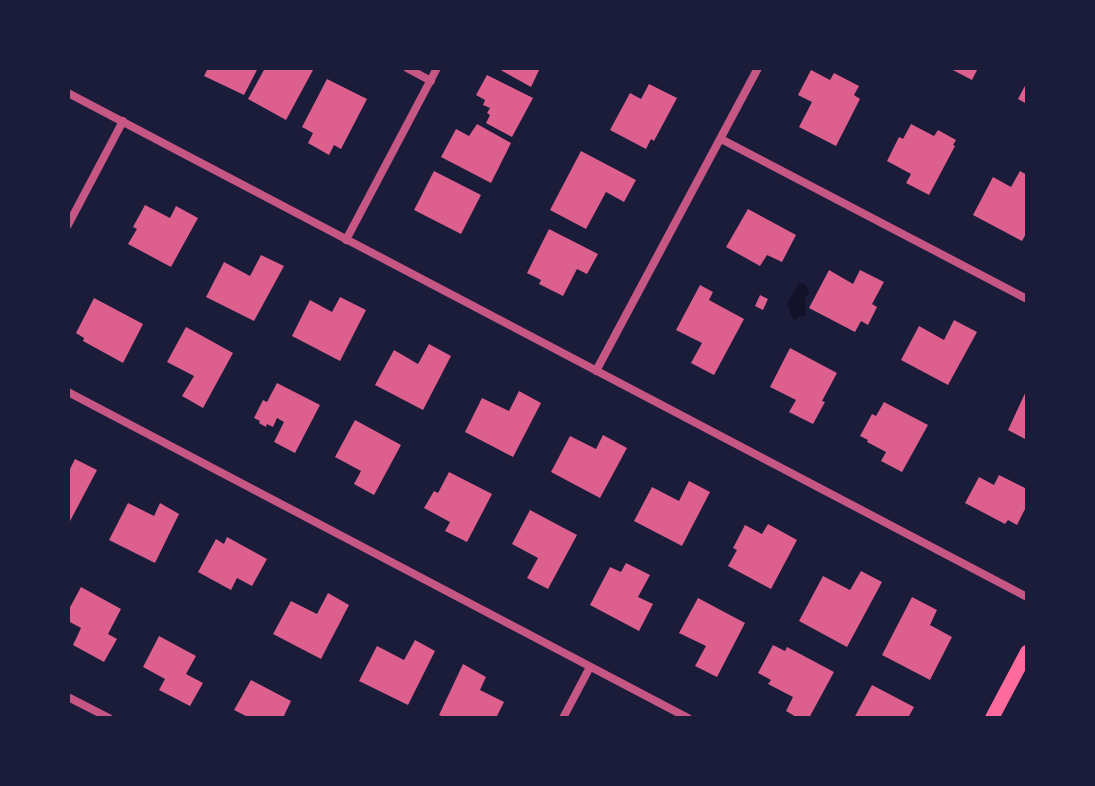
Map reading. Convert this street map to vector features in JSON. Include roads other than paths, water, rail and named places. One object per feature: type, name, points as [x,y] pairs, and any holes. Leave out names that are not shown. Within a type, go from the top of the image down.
[{"type":"main road","points":[[992,718],[1027,652]]},
{"type":"street","points":[[407,68],[431,81]]},
{"type":"street","points":[[346,240],[437,68]]},
{"type":"street","points":[[596,371],[758,68]]},
{"type":"street","points":[[68,93],[1027,597]]},
{"type":"street","points":[[68,225],[123,121]]},
{"type":"street","points":[[721,139],[1027,299]]},
{"type":"street","points":[[68,392],[688,718]]},
{"type":"street","points":[[563,718],[590,667]]},
{"type":"street","points":[[68,697],[109,718]]},
{"type":"street","points":[[84,718],[89,708]]}]
